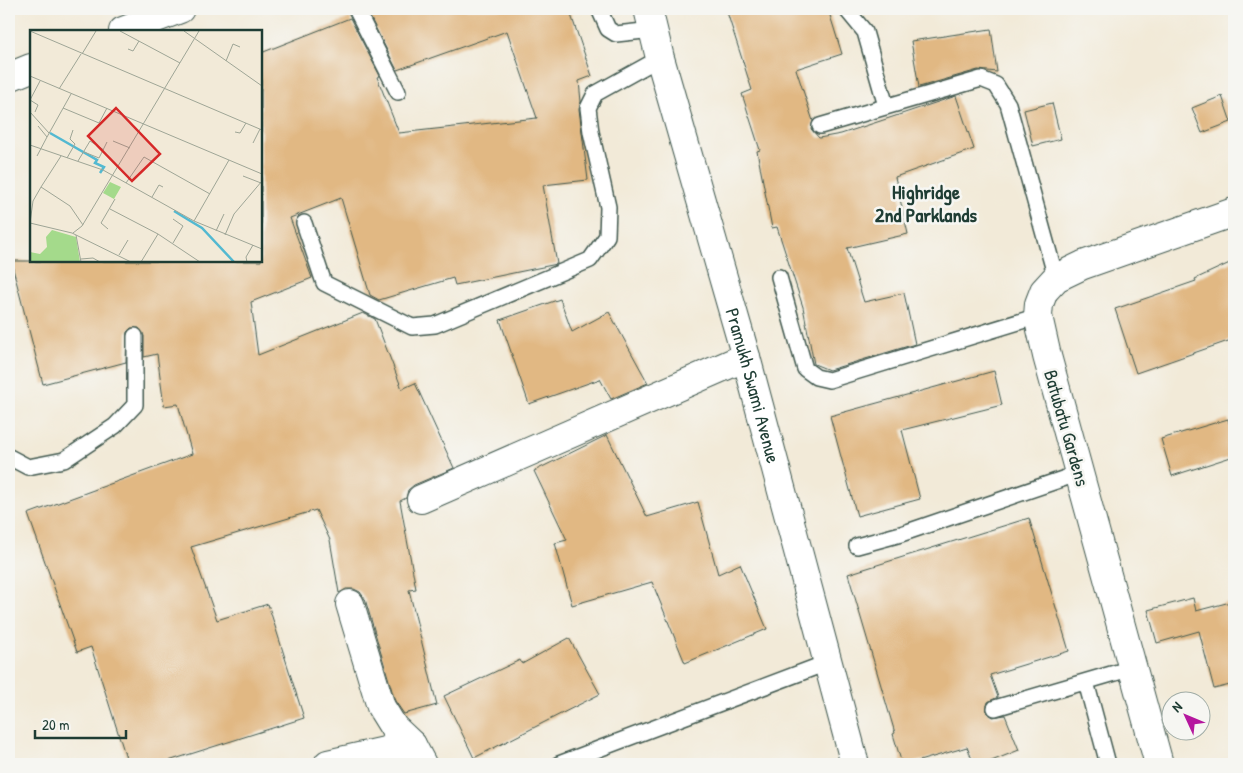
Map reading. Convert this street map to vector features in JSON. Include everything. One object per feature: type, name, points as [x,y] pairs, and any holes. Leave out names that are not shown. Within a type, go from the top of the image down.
[{"type":"street","points":[[126,30],[180,9]]},
{"type":"street","name":"Pramukh Swami Avenue","points":[[650,19],[830,662],[855,764]]},
{"type":"street","points":[[9,76],[30,68]]},
{"type":"street","name":"Batubatu Gardens","points":[[1160,764],[1132,668],[1038,316],[1039,304],[1044,291],[1056,278],[1084,265],[1234,212]]},
{"type":"street","points":[[421,499],[746,357]]},
{"type":"street","points":[[350,604],[381,708],[394,728],[417,754]]},
{"type":"street","points":[[328,764],[417,754]]},
{"type":"lane","points":[[356,9],[398,92]]},
{"type":"lane","points":[[599,9],[608,29],[616,34],[650,19]]},
{"type":"lane","points":[[846,9],[864,32],[886,106]]},
{"type":"lane","points":[[304,223],[324,283],[412,327],[435,325],[590,260],[608,236],[608,207],[591,132],[588,108],[596,94],[660,58]]},
{"type":"lane","points":[[820,126],[981,79],[996,85],[1008,104],[1056,278]]},
{"type":"lane","points":[[779,277],[805,369],[816,377],[829,380],[1038,316]]},
{"type":"lane","points":[[9,457],[28,467],[64,460],[115,426],[135,405],[136,336]]},
{"type":"lane","points":[[857,546],[901,534],[1080,473]]},
{"type":"lane","points":[[560,764],[830,662]]},
{"type":"lane","points":[[995,708],[1132,668]]},
{"type":"lane","points":[[1086,682],[1108,764]]},
{"type":"building","points":[[373,9],[569,9],[592,76],[579,81],[581,102],[579,109],[588,180],[543,185],[557,264],[455,285],[453,278],[379,300],[370,295],[341,198],[290,218],[312,278],[251,302],[258,355],[363,313],[375,319],[402,389],[415,383],[454,468],[414,485],[408,490],[406,498],[400,501],[416,589],[409,590],[437,705],[404,714],[395,701],[365,599],[360,592],[354,589],[346,589],[339,593],[330,540],[316,510],[191,547],[217,620],[268,604],[304,718],[159,764],[128,764],[91,647],[77,652],[28,514],[192,454],[178,404],[164,406],[157,354],[144,357],[144,336],[139,328],[131,328],[127,332],[126,362],[43,384],[11,261],[262,262],[262,53],[350,18],[380,76],[377,77],[399,133],[537,118],[507,31],[397,70],[367,11]]},
{"type":"building","points":[[726,9],[828,9],[842,54],[796,69],[813,121],[811,129],[819,138],[841,134],[956,96],[974,149],[895,177],[908,234],[847,248],[864,302],[904,293],[915,344],[829,370],[814,364],[803,307],[777,227],[772,228],[757,151],[760,150],[742,94],[752,90]]},
{"type":"building","points":[[991,29],[997,72],[978,70],[919,87],[911,41]]},
{"type":"building","points":[[1222,96],[1231,122],[1202,133],[1192,108]]},
{"type":"building","points":[[1052,103],[1061,139],[1033,146],[1024,110]]},
{"type":"building","points":[[1234,261],[1234,339],[1136,373],[1115,309],[1196,281],[1195,279]]},
{"type":"building","points":[[560,299],[572,332],[609,312],[648,383],[611,399],[600,379],[529,404],[500,320]]},
{"type":"building","points":[[994,371],[1002,405],[902,430],[920,499],[857,516],[830,416]]},
{"type":"building","points":[[1228,419],[1234,440],[1234,456],[1172,476],[1161,439]]},
{"type":"building","points":[[607,435],[647,517],[698,502],[718,574],[740,564],[767,629],[685,663],[652,582],[572,605],[555,543],[567,540],[534,471]]},
{"type":"building","points":[[1029,518],[1069,651],[990,675],[998,697],[988,702],[986,711],[993,717],[1005,715],[1019,750],[984,764],[974,764],[967,747],[909,764],[902,764],[893,734],[895,733],[848,574]]},
{"type":"building","points":[[1193,598],[1196,611],[1234,601],[1234,684],[1214,689],[1199,631],[1157,643],[1148,610]]},
{"type":"building","points":[[569,638],[600,694],[474,758],[444,696],[520,660],[522,664]]},
{"type":"district","name":"Highridge 2nd Parklands","points":[[926,202]]}]
